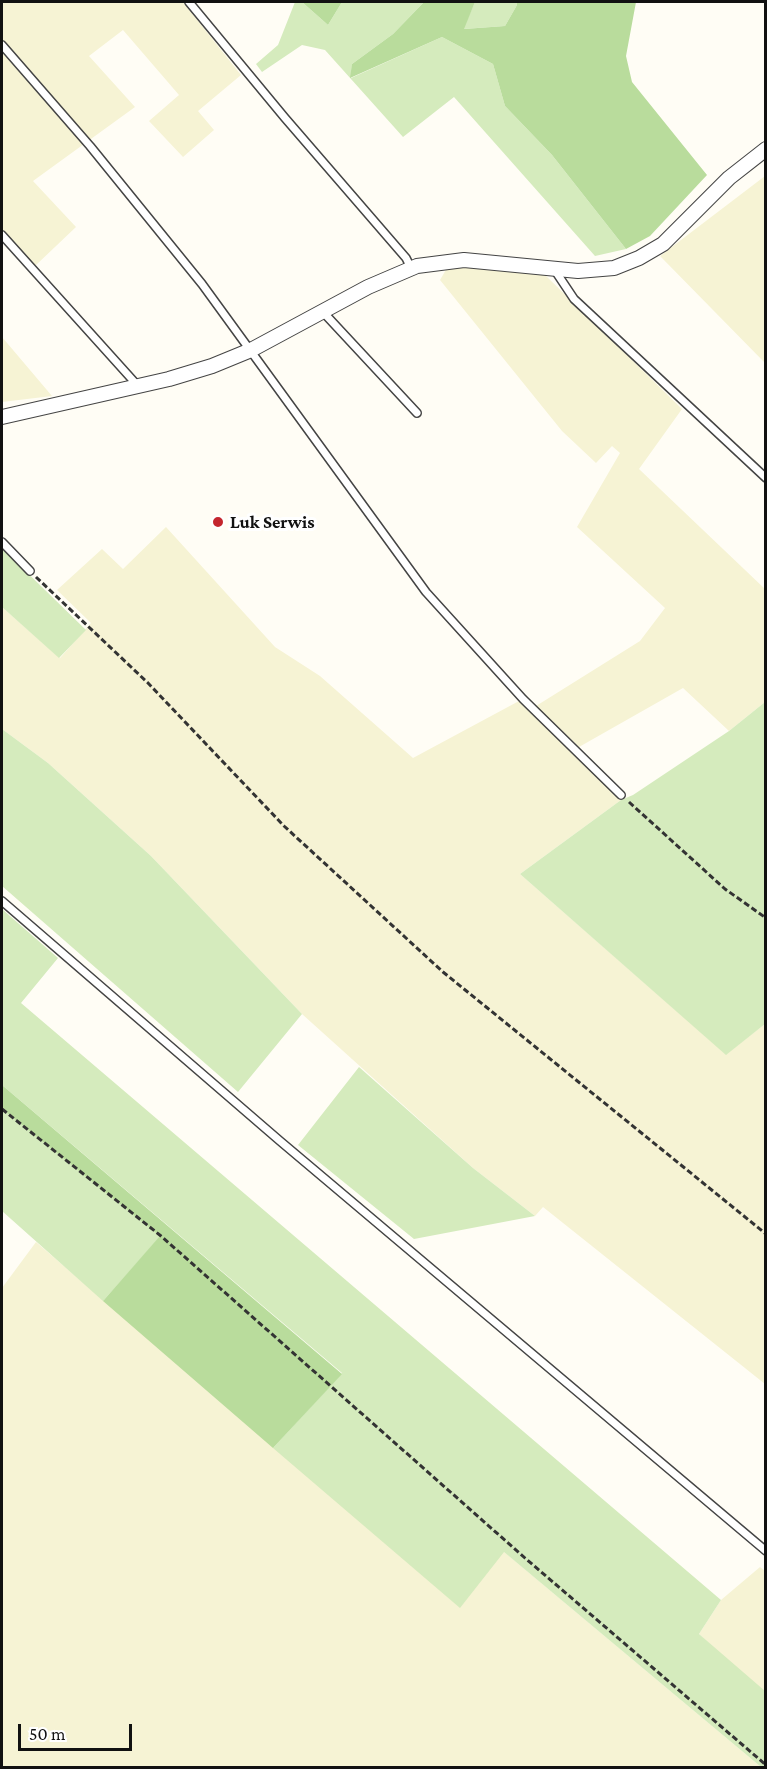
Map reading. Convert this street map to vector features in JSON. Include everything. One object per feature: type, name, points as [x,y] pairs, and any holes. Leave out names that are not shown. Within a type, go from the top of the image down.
[{"type":"street","points":[[2,417],[138,386],[212,366],[251,350],[411,268],[464,260],[578,270],[614,267],[639,258],[663,244],[682,228],[729,178],[765,149]]},
{"type":"lane","points":[[189,2],[406,258],[411,268]]},
{"type":"lane","points":[[2,45],[202,284],[426,592],[523,699],[621,795]]},
{"type":"lane","points":[[2,235],[138,386]]},
{"type":"lane","points":[[554,268],[574,299],[765,478]]},
{"type":"lane","points":[[323,312],[417,413]]},
{"type":"lane","points":[[2,542],[30,571]]},
{"type":"lane","points":[[2,901],[298,1157],[765,1551]]},
{"type":"path","points":[[30,571],[148,683],[284,826],[443,972],[765,1234]]},
{"type":"path","points":[[621,795],[725,889],[765,918]]},
{"type":"path","points":[[2,1109],[161,1236],[533,1566],[765,1765]]},
{"type":"shaded area","points":[[2,2],[183,2],[241,75],[198,111],[214,130],[183,157],[149,121],[179,95],[123,30],[89,56],[135,107],[33,181],[76,227],[35,266],[2,235]]},
{"type":"shaded area","points":[[765,176],[765,363],[660,256]]},
{"type":"shaded area","points":[[447,268],[513,268],[544,274],[682,409],[639,469],[765,589],[765,702],[729,731],[683,688],[579,747],[536,706],[640,641],[665,608],[577,527],[620,453],[612,446],[596,463],[562,431],[440,280]]},
{"type":"shaded area","points":[[2,337],[52,396],[2,402]]},
{"type":"shaded area","points":[[166,527],[275,647],[320,676],[413,758],[519,701],[621,800],[520,874],[726,1054],[765,1024],[765,1384],[543,1207],[535,1216],[473,1168],[302,1014],[151,856],[48,763],[2,729],[2,607],[60,658],[91,623],[57,590],[102,549],[123,569]]},
{"type":"shaded area","points":[[36,1242],[460,1607],[503,1551],[761,1767],[2,1767],[2,1288]]},
{"type":"shaded area","points":[[760,1567],[765,1571],[765,1697],[699,1634],[721,1600]]},
{"type":"green space","points":[[295,2],[302,2],[328,25],[342,2],[424,2],[393,34],[352,64],[351,78],[442,37],[493,64],[505,106],[552,155],[626,249],[595,256],[454,97],[403,137],[325,50],[302,45],[262,72],[256,64],[278,45]]},
{"type":"green space","points":[[302,2],[342,2],[328,25]]},
{"type":"green space","points":[[424,2],[475,2],[464,29],[505,26],[517,2],[636,2],[626,56],[632,82],[707,175],[650,236],[626,249],[552,155],[505,106],[493,64],[442,37],[350,78],[352,64],[393,34]]},
{"type":"green space","points":[[475,2],[517,2],[517,5],[505,26],[463,29]]},
{"type":"green space","points":[[2,548],[86,630],[59,658],[2,607]]},
{"type":"green space","points":[[765,702],[765,1024],[726,1055],[520,874],[621,800],[633,795],[729,731]]},
{"type":"green space","points":[[2,729],[48,763],[151,856],[302,1014],[238,1092],[2,886]]},
{"type":"green space","points":[[2,909],[58,958],[21,1003],[721,1600],[699,1634],[765,1691],[765,1767],[761,1767],[504,1552],[460,1608],[273,1448],[342,1373],[2,1085]]},
{"type":"green space","points":[[359,1067],[473,1168],[535,1216],[414,1239],[298,1145]]},
{"type":"green space","points":[[2,1085],[342,1374],[273,1448],[103,1301],[160,1236],[2,1109]]},
{"type":"green space","points":[[2,1109],[161,1236],[103,1301],[2,1211]]},
{"type":"place","name":"Luk Serwis","points":[[218,522]]}]
